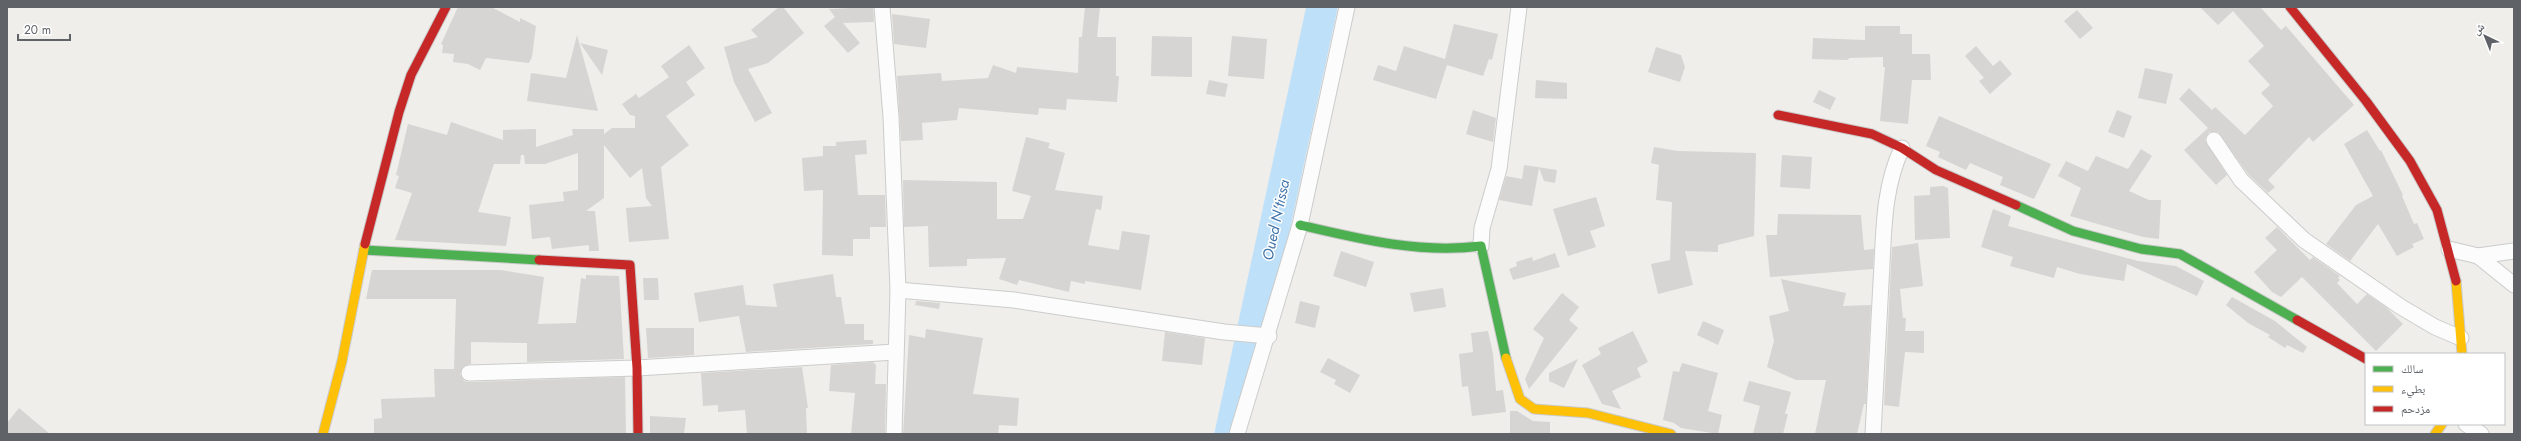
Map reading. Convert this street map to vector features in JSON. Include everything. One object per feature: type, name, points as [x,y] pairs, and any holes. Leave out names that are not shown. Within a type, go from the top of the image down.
[{"type":"street","points":[[322,434],[342,361],[364,250],[399,112],[411,75],[446,7]]},
{"type":"street","points":[[882,7],[891,118],[898,290],[895,352],[894,434]]},
{"type":"street","points":[[1237,434],[1268,336],[1300,225],[1347,7]]},
{"type":"street","points":[[1519,7],[1499,168],[1482,228],[1481,246],[1508,367],[1520,398],[1534,409],[1588,413],[1671,434]]},
{"type":"street","points":[[2290,7],[2366,101],[2410,161],[2437,210],[2449,249],[2457,286],[2462,353]]},
{"type":"street","points":[[1778,115],[1872,134],[1902,148],[1936,170],[2073,231],[2141,249],[2180,254],[2365,358]]},
{"type":"street","points":[[2214,140],[2241,180],[2276,216],[2304,240],[2401,307],[2435,327],[2461,338]]},
{"type":"street","points":[[1873,434],[1877,334],[1885,222],[1891,177],[1902,148]]},
{"type":"street","points":[[1300,225],[1375,243],[1465,248],[1481,246]]},
{"type":"street","points":[[2449,249],[2478,256],[2514,251]]},
{"type":"street","points":[[364,250],[630,265],[638,368],[638,434]]},
{"type":"street","points":[[2478,256],[2514,285]]},
{"type":"street","points":[[898,290],[1014,300],[1224,332],[1268,336]]},
{"type":"street","points":[[469,373],[638,368],[895,352]]},
{"type":"street","points":[[2435,434],[2441,425]]},
{"type":"street","points":[[2468,425],[2481,434]]},
{"type":"building","points":[[458,7],[491,7],[520,22],[520,18],[536,26],[532,57],[529,63],[486,58],[480,70],[468,64],[453,62],[454,54],[442,53],[443,45],[441,44]]},
{"type":"building","points":[[779,7],[783,7],[804,33],[768,63],[748,69],[772,113],[755,122],[734,82],[724,47],[758,37],[751,30]]},
{"type":"building","points":[[873,7],[874,22],[843,23],[860,43],[848,53],[824,26],[835,17],[829,9]]},
{"type":"building","points":[[1085,7],[1100,7],[1097,37],[1116,37],[1116,76],[1119,76],[1117,102],[1067,99],[1066,110],[1039,108],[1038,115],[959,108],[957,120],[922,123],[923,140],[901,141],[897,76],[941,73],[942,81],[988,78],[993,65],[1016,73],[1017,67],[1078,73],[1079,37],[1082,37]]},
{"type":"building","points":[[2200,7],[2260,7],[2281,30],[2286,26],[2354,105],[2313,142],[2309,137],[2268,180],[2275,187],[2268,193],[2248,174],[2218,132],[2209,132],[2205,140],[2227,175],[2216,185],[2184,150],[2208,128],[2179,99],[2189,88],[2212,110],[2215,107],[2245,135],[2273,106],[2261,93],[2270,85],[2248,61],[2264,46],[2233,11],[2218,25]]},
{"type":"building","points":[[2077,10],[2093,28],[2080,39],[2064,21]]},
{"type":"building","points":[[892,14],[930,19],[926,48],[894,44]]},
{"type":"building","points":[[1454,24],[1498,34],[1492,60],[1489,59],[1483,76],[1447,65],[1436,99],[1373,80],[1378,65],[1396,71],[1404,46],[1445,59]]},
{"type":"building","points":[[1865,26],[1900,26],[1900,34],[1912,34],[1912,54],[1930,54],[1931,80],[1912,80],[1908,124],[1880,121],[1885,67],[1883,67],[1883,57],[1849,58],[1848,60],[1812,59],[1813,38],[1865,40]]},
{"type":"building","points":[[577,35],[598,111],[527,101],[531,73],[566,78]]},
{"type":"building","points":[[1152,36],[1192,37],[1192,77],[1151,76]]},
{"type":"building","points":[[1232,36],[1267,39],[1264,79],[1228,76]]},
{"type":"building","points":[[580,43],[608,50],[602,75]]},
{"type":"building","points":[[689,45],[705,68],[686,82],[695,95],[666,116],[689,145],[661,167],[669,239],[629,242],[626,208],[652,206],[646,198],[642,168],[630,178],[604,145],[604,198],[586,211],[595,211],[599,251],[589,251],[589,245],[552,249],[550,237],[532,239],[529,205],[564,201],[563,192],[578,190],[578,153],[545,164],[525,164],[524,155],[521,155],[520,164],[494,164],[478,212],[511,217],[506,246],[395,240],[412,193],[395,188],[399,176],[396,175],[408,124],[447,135],[451,122],[503,140],[503,130],[536,129],[536,147],[573,135],[572,129],[604,129],[604,134],[612,128],[635,128],[635,116],[630,115],[622,104],[636,94],[639,98],[669,77],[661,66]]},
{"type":"building","points":[[1976,46],[1993,66],[2000,60],[2012,74],[1990,94],[1979,81],[1984,78],[1965,56]]},
{"type":"building","points":[[1656,47],[1681,55],[1685,67],[1680,82],[1648,72]]},
{"type":"building","points":[[2145,68],[2173,74],[2166,104],[2138,98]]},
{"type":"building","points":[[1209,80],[1228,84],[1225,97],[1206,94]]},
{"type":"building","points":[[1536,80],[1567,83],[1567,99],[1535,98]]},
{"type":"building","points":[[1819,90],[1836,98],[1830,110],[1813,102]]},
{"type":"building","points":[[1473,110],[1496,118],[1493,142],[1466,134]]},
{"type":"building","points":[[2117,110],[2132,116],[2124,138],[2108,132]]},
{"type":"building","points":[[1939,116],[2051,164],[2034,199],[2000,185],[2003,177],[1970,163],[1966,170],[1938,157],[1940,152],[1926,146]]},
{"type":"building","points":[[2367,130],[2380,151],[2381,150],[2403,195],[2402,196],[2414,224],[2417,223],[2424,239],[2412,244],[2414,247],[2397,256],[2378,224],[2350,261],[2326,244],[2356,205],[2373,196],[2344,144]]},
{"type":"building","points":[[1026,137],[1050,143],[1048,148],[1065,153],[1055,190],[1103,196],[1101,210],[1096,209],[1088,245],[1119,250],[1122,231],[1150,235],[1141,290],[1085,281],[1085,284],[1071,281],[1069,292],[1019,280],[1017,285],[999,279],[1006,258],[967,259],[967,266],[929,267],[928,226],[904,227],[903,180],[997,182],[997,219],[1023,219],[1031,196],[1012,191]]},
{"type":"building","points":[[866,140],[867,154],[855,155],[858,195],[885,195],[886,227],[870,227],[870,239],[853,239],[853,256],[822,255],[823,190],[804,191],[802,158],[823,156],[823,146],[836,146],[836,142]]},
{"type":"building","points":[[1654,147],[1678,151],[1756,153],[1754,236],[1718,245],[1718,252],[1685,251],[1693,285],[1658,294],[1651,264],[1670,260],[1672,202],[1656,200],[1659,165],[1651,163]]},
{"type":"building","points":[[2141,149],[2152,156],[2129,191],[2149,200],[2161,200],[2159,239],[2143,237],[2070,216],[2081,188],[2058,176],[2066,161],[2088,171],[2096,156],[2128,169]]},
{"type":"building","points":[[1782,155],[1812,157],[1810,189],[1780,187]]},
{"type":"building","points":[[1524,165],[1557,170],[1555,183],[1544,181],[1539,168],[1532,206],[1499,200],[1506,176],[1522,179]]},
{"type":"building","points":[[1943,186],[1948,188],[1950,238],[1915,240],[1914,196],[1930,195],[1930,187]]},
{"type":"building","points":[[1596,197],[1605,226],[1590,231],[1596,247],[1568,256],[1553,209]]},
{"type":"building","points":[[1993,209],[2011,216],[2008,226],[2138,261],[2176,266],[2204,281],[2197,296],[2127,264],[2124,281],[2080,274],[2057,267],[2054,278],[2010,266],[2013,257],[1981,247]]},
{"type":"building","points":[[1778,214],[1861,215],[1864,250],[1874,249],[1873,269],[1770,277],[1766,235],[1777,235]]},
{"type":"building","points":[[2277,227],[2310,260],[2313,257],[2340,276],[2338,278],[2340,280],[2337,283],[2357,304],[2367,294],[2387,308],[2403,324],[2376,351],[2302,277],[2281,297],[2272,292],[2254,272],[2277,250],[2265,238]]},
{"type":"building","points":[[1918,243],[1923,286],[1900,289],[1903,318],[1906,318],[1905,331],[1924,331],[1924,353],[1905,352],[1899,407],[1884,405],[1892,247]]},
{"type":"building","points":[[1341,251],[1374,262],[1366,287],[1333,276]]},
{"type":"building","points":[[1555,253],[1560,267],[1513,280],[1509,269],[1517,266],[1516,262],[1532,257],[1533,261]]},
{"type":"building","points":[[372,270],[501,270],[544,277],[538,324],[576,323],[581,278],[586,279],[586,275],[619,276],[624,359],[527,362],[527,343],[471,342],[471,364],[464,366],[460,374],[464,381],[469,382],[625,377],[626,434],[374,434],[374,419],[382,418],[381,399],[435,397],[434,369],[454,369],[456,299],[366,299]]},
{"type":"building","points":[[833,274],[836,297],[841,297],[845,324],[864,324],[864,340],[873,340],[873,344],[746,352],[739,316],[699,322],[694,293],[743,285],[746,305],[777,307],[773,284]]},
{"type":"building","points":[[643,278],[658,278],[659,300],[644,300]]},
{"type":"building","points":[[1781,279],[1846,293],[1843,306],[1871,305],[1866,404],[1864,404],[1857,434],[1815,434],[1826,380],[1796,380],[1767,367],[1774,341],[1769,316],[1789,311]]},
{"type":"building","points":[[1443,288],[1446,307],[1414,312],[1410,293]]},
{"type":"building","points":[[1562,293],[1579,307],[1569,320],[1578,328],[1529,389],[1525,379],[1544,338],[1533,329]]},
{"type":"building","points":[[2232,297],[2275,321],[2307,347],[2303,353],[2287,345],[2285,348],[2268,337],[2270,335],[2248,323],[2226,305]]},
{"type":"building","points":[[916,301],[940,303],[939,309],[915,305]]},
{"type":"building","points":[[1300,301],[1320,306],[1315,328],[1295,323]]},
{"type":"building","points":[[1703,321],[1724,330],[1718,345],[1697,335]]},
{"type":"building","points":[[646,328],[694,328],[694,355],[648,358]]},
{"type":"building","points":[[926,329],[983,338],[973,394],[1019,398],[1017,426],[999,425],[998,434],[903,434],[909,335],[925,338]]},
{"type":"building","points":[[1488,331],[1493,354],[1496,391],[1503,390],[1506,412],[1472,416],[1468,386],[1462,387],[1459,354],[1473,352],[1471,333]]},
{"type":"building","points":[[1633,331],[1648,362],[1637,368],[1641,377],[1612,391],[1621,409],[1602,404],[1582,365],[1601,354],[1598,348]]},
{"type":"building","points":[[1165,332],[1205,338],[1202,365],[1162,361]]},
{"type":"building","points":[[1328,358],[1360,375],[1350,393],[1334,384],[1336,380],[1320,372]]},
{"type":"building","points":[[1578,359],[1564,388],[1549,381],[1549,373]]},
{"type":"building","points":[[873,362],[876,365],[875,384],[886,384],[885,434],[851,434],[855,393],[829,391],[831,365]]},
{"type":"building","points":[[1682,363],[1718,373],[1708,411],[1722,415],[1718,434],[1681,428],[1674,423],[1663,420],[1673,371],[1679,372]]},
{"type":"building","points":[[802,367],[808,408],[806,408],[807,434],[747,434],[745,410],[718,412],[718,405],[703,406],[701,373]]},
{"type":"building","points":[[1749,381],[1791,392],[1785,414],[1788,414],[1783,434],[1753,434],[1760,406],[1743,401]]},
{"type":"building","points":[[19,408],[50,434],[7,434],[7,423]]},
{"type":"building","points":[[1510,411],[1517,411],[1533,421],[1550,422],[1550,434],[1510,434]]},
{"type":"building","points":[[650,416],[686,418],[684,434],[650,434]]},
{"type":"waterway","name":"Oued N'tissa","points":[[1230,434],[1322,7]]},
{"type":"traffic: fast","points":[[2016,205],[2073,231],[2141,249],[2180,254],[2297,320]]},
{"type":"traffic: fast","points":[[1300,225],[1367,240],[1412,247],[1458,248],[1481,246],[1506,358]]},
{"type":"traffic: fast","points":[[364,250],[539,260]]},
{"type":"traffic: slow","points":[[323,434],[342,361],[365,244]]},
{"type":"traffic: slow","points":[[2456,281],[2462,353]]},
{"type":"traffic: slow","points":[[1506,358],[1520,399],[1534,409],[1588,413],[1671,434]]},
{"type":"traffic: slow","points":[[2435,434],[2441,425]]},
{"type":"traffic: jam","points":[[365,244],[399,112],[411,75],[446,7]]},
{"type":"traffic: jam","points":[[2290,7],[2366,101],[2410,161],[2437,210],[2456,281]]},
{"type":"traffic: jam","points":[[1778,115],[1872,134],[1902,148],[1936,170],[2016,205]]},
{"type":"traffic: jam","points":[[539,260],[630,265],[637,368],[638,434]]},
{"type":"traffic: jam","points":[[2297,320],[2365,358]]}]
